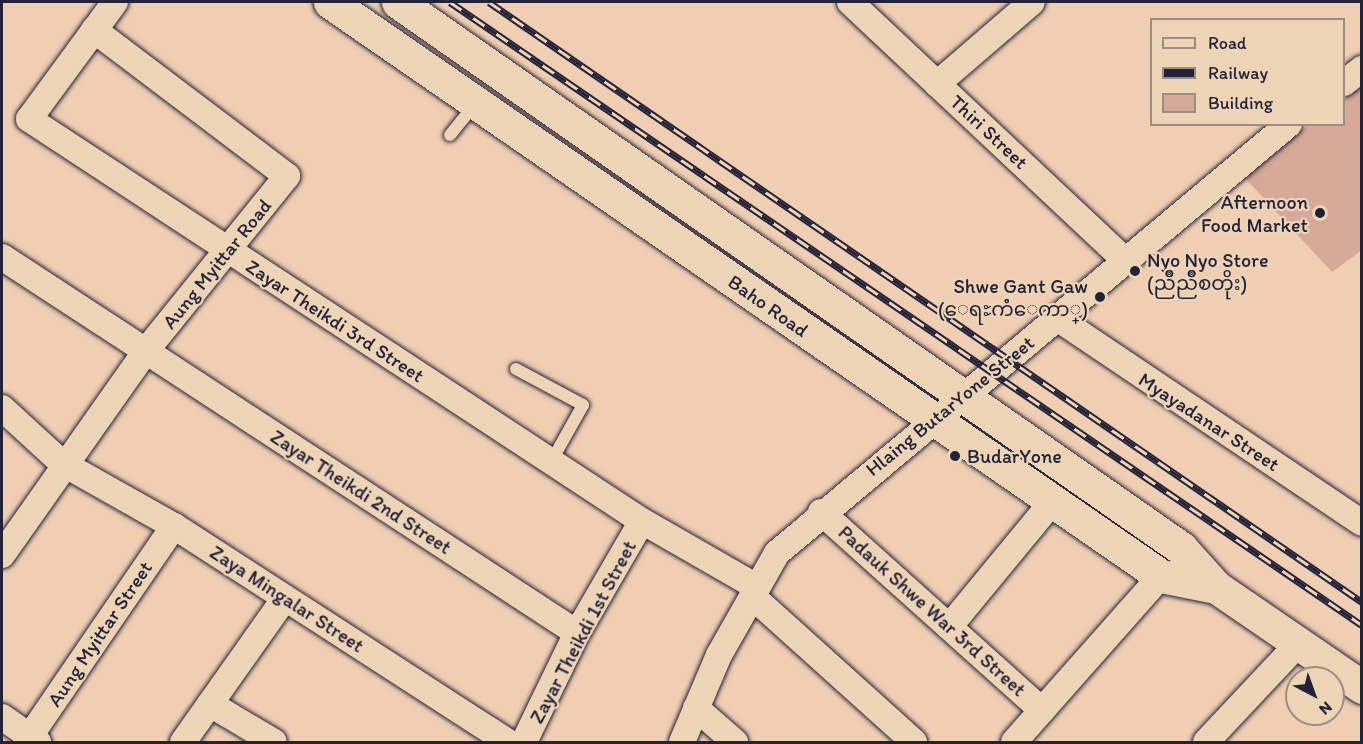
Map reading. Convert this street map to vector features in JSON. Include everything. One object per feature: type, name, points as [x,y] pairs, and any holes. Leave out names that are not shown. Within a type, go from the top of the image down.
[{"type":"main road","name":"Baho Road","points":[[330,2],[477,102],[931,420],[1161,576],[1216,587]]},
{"type":"main road","name":"Baho Road","points":[[398,2],[960,397],[1181,548],[1216,587],[1362,687]]},
{"type":"street","points":[[94,30],[115,2]]},
{"type":"street","name":"Thiri Street","points":[[850,2],[1127,262]]},
{"type":"street","points":[[938,84],[1032,2]]},
{"type":"street","name":"Zayar Theikdi 3rd Street","points":[[94,30],[29,119],[551,462],[754,592],[914,742]]},
{"type":"street","name":"Aung Myittar Road","points":[[2,555],[62,463],[145,352],[230,252],[287,176],[94,30]]},
{"type":"street","points":[[1345,82],[1362,69]]},
{"type":"street","name":"Hlaing ButarYone Street","points":[[682,742],[696,708],[754,592],[777,553],[821,512],[1127,262],[1287,126]]},
{"type":"street","name":"Zayar Theikdi 2nd Street","points":[[2,257],[577,633]]},
{"type":"street","name":"Myayadanar Street","points":[[1057,318],[1356,510]]},
{"type":"street","name":"Zaya Mingalar Street","points":[[2,408],[62,463],[174,526],[508,742]]},
{"type":"street","points":[[949,627],[1052,502]]},
{"type":"street","name":"Padauk Shwe War 3rd Street","points":[[821,512],[1042,710]]},
{"type":"street","name":"Zayar Theikdi 1st Street","points":[[524,742],[577,633],[642,521]]},
{"type":"street","name":"Aung Myittar Street","points":[[31,741],[174,526]]},
{"type":"street","points":[[1014,742],[1161,576]]},
{"type":"street","points":[[183,742],[285,598]]},
{"type":"street","points":[[1206,742],[1299,643]]},
{"type":"street","points":[[210,704],[274,742]]},
{"type":"street","points":[[696,708],[735,742]]},
{"type":"street","points":[[2,717],[31,741]]},
{"type":"lane","points":[[450,135],[477,102]]},
{"type":"lane","points":[[516,369],[583,405],[551,462]]},
{"type":"building","name":"Afternoon Food Market","points":[[1362,85],[1362,250],[1332,272],[1243,176],[1307,126],[1345,126],[1345,98]]},
{"type":"railway","points":[[450,2],[1362,625]]},
{"type":"railway","points":[[489,2],[1362,602]]},
{"type":"place","name":"Afternoon Food Market","points":[[1320,213]]},
{"type":"place","name":"Nyo Nyo Store (ညိဳညိဳစတိုး)","points":[[1135,271]]},
{"type":"place","name":"Shwe Gant Gaw (ေရႊကံံေကာ္)","points":[[1100,297]]},
{"type":"place","name":"BudarYone","points":[[955,456]]}]
